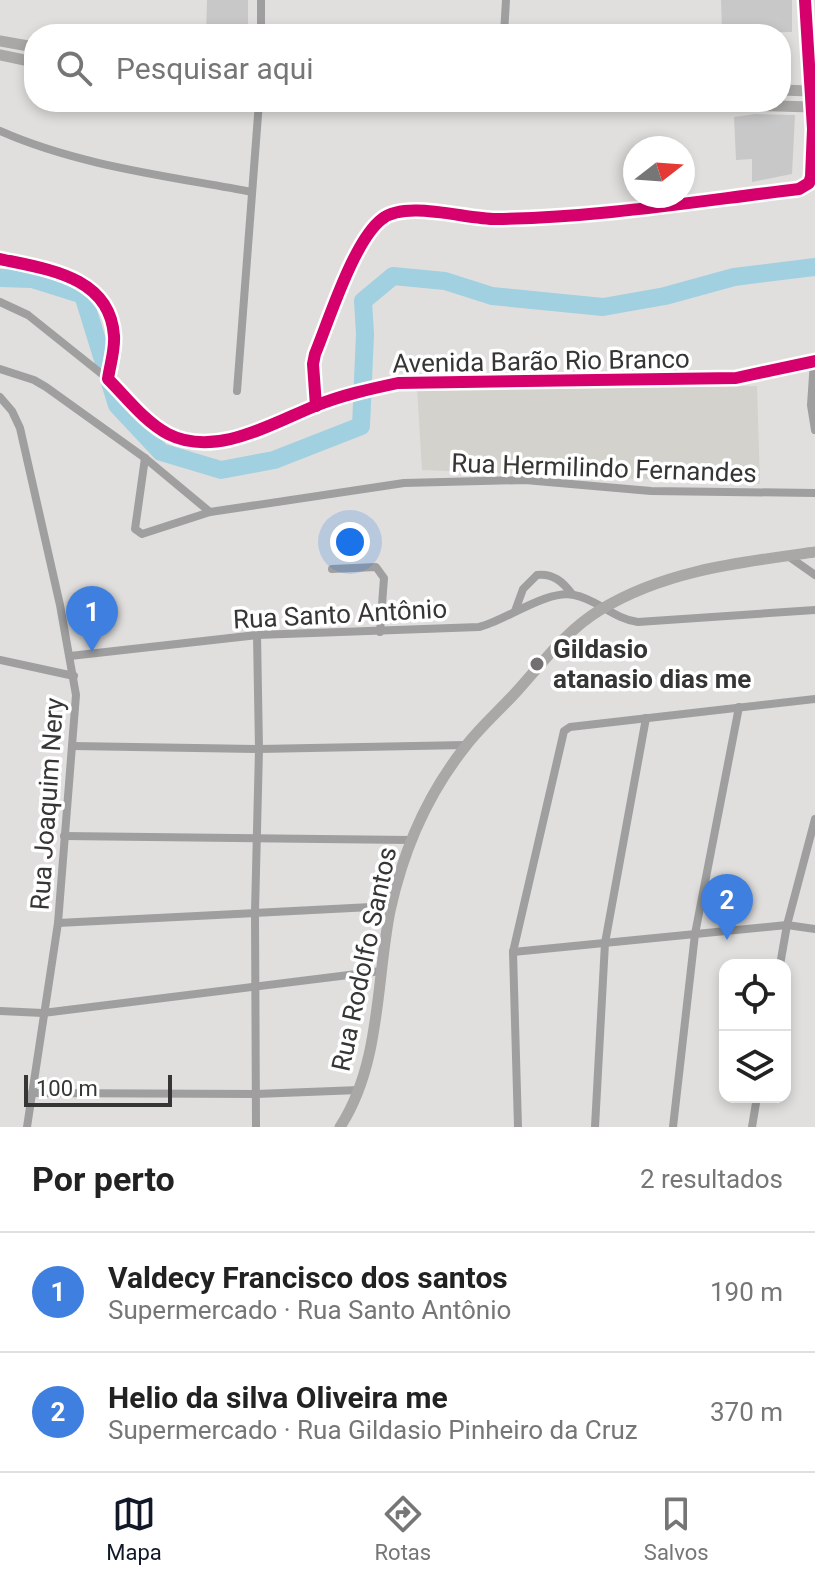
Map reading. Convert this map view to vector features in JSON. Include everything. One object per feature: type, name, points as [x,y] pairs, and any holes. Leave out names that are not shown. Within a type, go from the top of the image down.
[{"type":"main road","points":[[791,106],[811,107],[811,49],[805,0]]},
{"type":"main road","points":[[0,41],[24,45]]},
{"type":"main road","points":[[0,55],[24,60]]},
{"type":"main road","points":[[791,90],[810,91]]},
{"type":"main road","name":"Rua Rodolfo Santos","points":[[340,1127],[359,1090],[369,1053],[391,906],[410,840],[431,797],[466,745],[561,641],[602,608],[677,576],[815,552]]},
{"type":"street","points":[[261,0],[261,24]]},
{"type":"street","points":[[505,24],[506,0]]},
{"type":"street","points":[[316,406],[315,354],[361,243],[378,222],[392,213],[414,211],[494,219],[635,210],[799,189],[809,183],[811,177],[814,129],[811,107]]},
{"type":"street","points":[[237,391],[258,112]]},
{"type":"street","points":[[0,131],[70,157],[252,192]]},
{"type":"street","points":[[0,259],[68,275],[98,297],[113,325],[108,379]]},
{"type":"street","name":"Avenida Barão Rio Branco","points":[[0,302],[28,315],[108,379],[166,433],[180,439],[198,441],[228,439],[269,427],[363,390],[420,380],[736,378],[758,376],[814,361]]},
{"type":"street","points":[[814,361],[811,405],[815,430]]},
{"type":"street","points":[[0,369],[46,387],[145,458],[210,512]]},
{"type":"street","name":"Rua Joaquim Nery","points":[[0,397],[12,411],[20,428],[43,524],[76,695],[58,923],[27,1127]]},
{"type":"street","points":[[0,415],[12,411]]},
{"type":"street","name":"Rua Hermilindo Fernandes","points":[[145,458],[135,523],[137,533],[149,533],[210,512],[404,483],[525,480],[651,491],[815,493]]},
{"type":"street","points":[[788,556],[815,575]]},
{"type":"street","points":[[332,569],[376,567],[380,570],[384,578],[380,632]]},
{"type":"street","points":[[515,611],[523,589],[537,575],[558,579],[572,594],[622,619],[638,622],[815,610]]},
{"type":"street","name":"Rua Santo Antônio","points":[[70,656],[257,635],[479,627],[493,624],[544,600],[572,594]]},
{"type":"street","points":[[256,1127],[257,635]]},
{"type":"street","points":[[0,660],[74,676]]},
{"type":"street","points":[[518,1127],[513,952],[562,735],[570,727],[815,699]]},
{"type":"street","points":[[673,1127],[695,934],[739,707]]},
{"type":"street","points":[[595,1127],[605,943],[646,718]]},
{"type":"street","points":[[73,746],[259,749],[466,745]]},
{"type":"street","points":[[781,959],[815,819]]},
{"type":"street","points":[[64,836],[410,840]]},
{"type":"street","points":[[58,923],[391,906]]},
{"type":"street","points":[[513,952],[787,925],[815,929]]},
{"type":"street","points":[[0,1011],[43,1013],[381,971]]},
{"type":"street","points":[[32,1093],[256,1094],[359,1090]]},
{"type":"street","points":[[752,1127],[756,1103]]},
{"type":"shaded area","points":[[757,386],[760,484],[422,470],[417,387]]},
{"type":"building","points":[[207,0],[248,0],[248,24],[206,24]]},
{"type":"building","points":[[721,0],[792,0],[792,32],[791,24],[722,24]]},
{"type":"building","points":[[795,115],[792,174],[752,182],[752,159],[736,160],[734,117]]},
{"type":"waterway","points":[[0,278],[32,279],[83,295],[117,405],[161,452],[221,470],[274,460],[361,426],[365,334],[363,301],[393,276],[445,281],[492,296],[603,307],[665,296],[734,277],[815,267]]},
{"type":"cycle path","points":[[316,406],[313,364],[335,302],[362,244],[382,219],[393,214],[420,211],[496,219],[572,216],[799,189],[809,183],[813,129],[805,0]]},
{"type":"cycle path","points":[[0,259],[73,279],[101,300],[110,316],[114,336],[108,379],[151,423],[168,434],[186,440],[205,442],[243,436],[335,399],[398,383],[736,378],[815,361]]},
{"type":"place","name":"Valdecy Francisco dos santos","points":[[92,652]]},
{"type":"place","name":"Gildasio atanasio dias me","points":[[537,664]]},
{"type":"place","name":"Helio da silva Oliveira me","points":[[727,940]]}]
